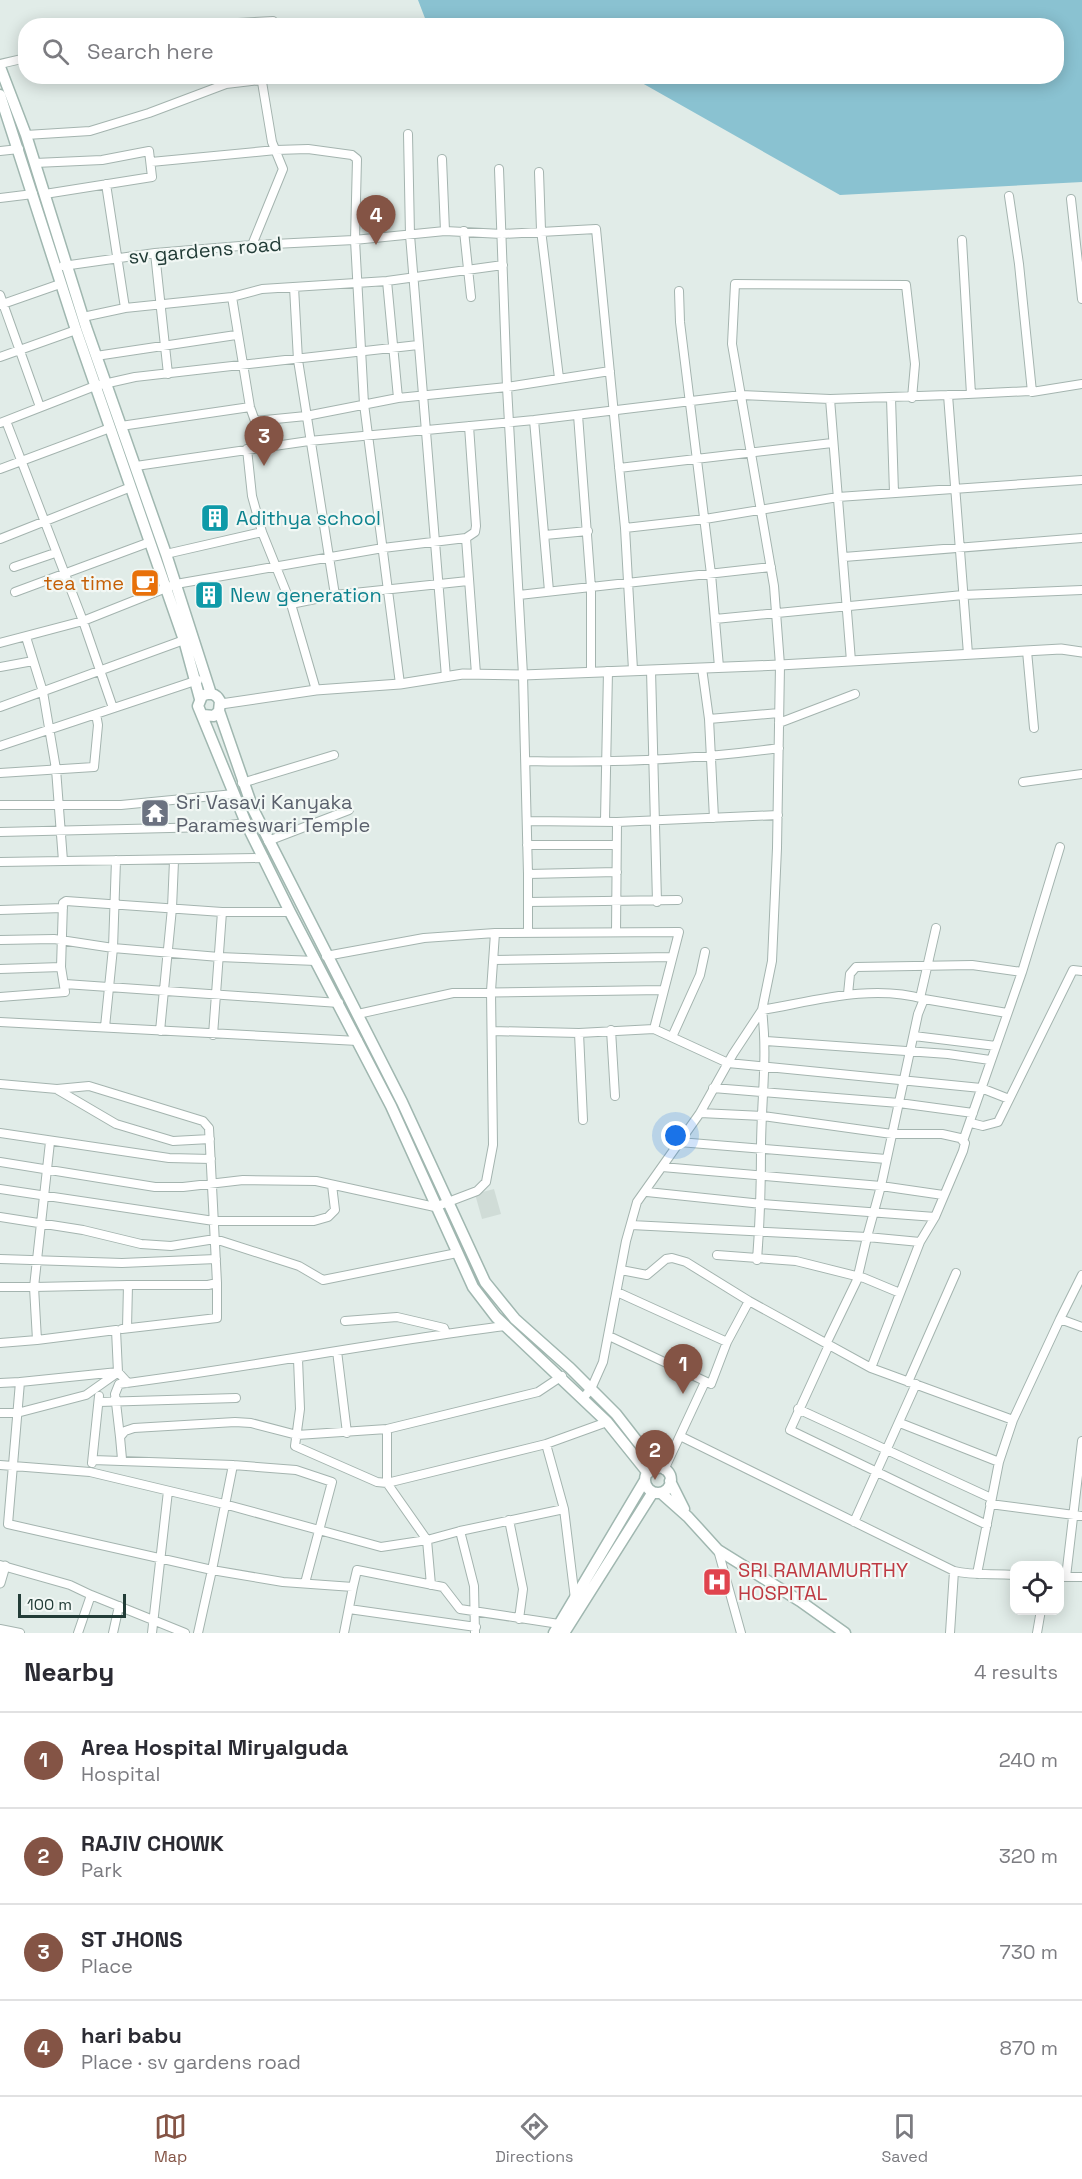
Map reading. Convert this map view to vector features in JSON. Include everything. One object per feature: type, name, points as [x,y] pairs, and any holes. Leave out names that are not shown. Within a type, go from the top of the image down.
[{"type":"main road","points":[[0,65],[35,163],[39,194]]},
{"type":"main road","points":[[0,96],[19,149],[39,194],[61,266],[83,317],[96,356],[100,385]]},
{"type":"main road","points":[[61,266],[60,284],[75,330],[100,385],[115,427],[131,487],[150,542],[171,586],[200,679],[198,706],[246,823],[358,1041],[439,1208],[457,1253],[480,1297],[505,1326],[562,1376],[616,1414],[654,1473]]},
{"type":"main road","points":[[115,427],[136,466],[166,554],[184,640],[200,679],[211,694],[218,698],[242,783],[268,841],[358,1014],[450,1203],[474,1261],[490,1290],[514,1318],[588,1393],[608,1422],[654,1473],[670,1481],[688,1517]]},
{"type":"main road","points":[[200,699],[211,694]]},
{"type":"main road","points":[[203,715],[214,716],[220,707]]},
{"type":"main road","points":[[654,1473],[647,1488],[657,1492],[688,1517],[718,1550],[800,1601],[845,1633]]},
{"type":"main road","points":[[559,1630],[575,1600],[654,1473]]},
{"type":"main road","points":[[559,1630],[657,1492],[668,1488],[670,1481]]},
{"type":"street","points":[[0,65],[18,60]]},
{"type":"street","points":[[26,135],[90,131],[149,113],[216,84]]},
{"type":"street","points":[[252,245],[284,169],[276,150],[261,84]]},
{"type":"street","points":[[408,134],[410,235],[446,677]]},
{"type":"street","points":[[0,151],[19,149]]},
{"type":"street","points":[[151,162],[308,149],[352,155],[357,159],[356,284],[364,404],[400,684]]},
{"type":"street","points":[[0,198],[152,177],[149,151],[102,160],[35,163]]},
{"type":"street","points":[[442,159],[445,231]]},
{"type":"street","points":[[499,168],[507,387],[523,675],[528,932]]},
{"type":"street","points":[[539,172],[541,230],[559,378]]},
{"type":"street","points":[[106,184],[124,308]]},
{"type":"street","points":[[1009,196],[1019,264],[1032,392],[1082,384]]},
{"type":"street","points":[[1071,199],[1082,299]]},
{"type":"street","name":"sv gardens road","points":[[61,266],[155,253],[355,240],[445,231],[502,234],[541,230],[596,229],[610,371]]},
{"type":"street","points":[[464,231],[471,297]]},
{"type":"street","points":[[962,240],[971,394]]},
{"type":"street","points":[[155,253],[168,374]]},
{"type":"street","points":[[83,317],[124,308],[232,297],[262,289],[387,281],[503,265]]},
{"type":"street","points":[[387,281],[398,398]]},
{"type":"street","points":[[1,305],[60,284]]},
{"type":"street","points":[[757,1260],[762,1204],[761,1149],[766,1065],[762,1010],[772,961],[778,815],[780,665],[771,567],[732,344],[735,284],[906,285],[915,364],[912,398]]},
{"type":"street","points":[[294,287],[298,360],[335,595]]},
{"type":"street","points":[[679,291],[689,401],[716,619],[719,667]]},
{"type":"street","points":[[0,296],[1,305],[20,349],[40,407]]},
{"type":"street","points":[[232,297],[236,335],[250,407],[255,421],[306,416],[398,398],[507,387],[610,371],[612,411],[625,528],[633,670]]},
{"type":"street","points":[[0,357],[75,330]]},
{"type":"street","points":[[96,356],[236,335]]},
{"type":"street","points":[[113,708],[83,621],[55,553],[22,461],[3,422],[100,385],[168,374],[418,345]]},
{"type":"street","points":[[136,466],[309,441],[510,423],[741,395],[830,399],[912,398],[1030,391]]},
{"type":"street","points":[[948,395],[968,654]]},
{"type":"street","points":[[891,398],[894,494]]},
{"type":"street","points":[[830,399],[832,443],[849,605],[851,661]]},
{"type":"street","points":[[0,469],[115,427],[250,407]]},
{"type":"street","points":[[578,415],[591,588],[591,672]]},
{"type":"street","points":[[534,420],[549,591]]},
{"type":"street","points":[[0,643],[83,621],[171,586],[383,548],[466,538],[475,532],[476,526],[469,426]]},
{"type":"street","points":[[619,468],[832,443]]},
{"type":"street","points":[[247,449],[252,496],[262,531],[291,604],[316,690]]},
{"type":"street","points":[[625,528],[705,519],[838,497],[1082,480]]},
{"type":"street","points":[[0,539],[131,487]]},
{"type":"street","points":[[166,554],[262,531]]},
{"type":"street","points":[[545,535],[588,531]]},
{"type":"street","points":[[466,538],[476,674]]},
{"type":"street","points":[[844,557],[1082,538]]},
{"type":"street","points":[[15,592],[150,542]]},
{"type":"street","points":[[14,567],[55,553]]},
{"type":"street","points":[[519,595],[771,567]]},
{"type":"street","points":[[291,604],[335,595],[468,581]]},
{"type":"street","points":[[716,619],[775,611],[963,595],[1082,590]]},
{"type":"street","points":[[26,637],[43,692],[56,769],[56,804],[63,861]]},
{"type":"street","points":[[0,707],[184,640]]},
{"type":"street","points":[[220,707],[316,690],[400,684],[476,674],[523,675],[780,665],[1061,649],[1082,652]]},
{"type":"street","points":[[1028,651],[1034,728]]},
{"type":"street","points":[[0,668],[33,661]]},
{"type":"street","points":[[702,668],[709,720],[714,818]]},
{"type":"street","points":[[651,670],[657,902]]},
{"type":"street","points":[[605,821],[608,671]]},
{"type":"street","points":[[0,746],[200,679]]},
{"type":"street","points":[[779,723],[855,694]]},
{"type":"street","points":[[709,720],[779,713]]},
{"type":"street","points":[[0,773],[94,767],[98,725],[96,714]]},
{"type":"street","points":[[526,761],[607,763],[655,761],[711,757],[779,748]]},
{"type":"street","points":[[242,783],[334,755]]},
{"type":"street","points":[[1023,782],[1082,774]]},
{"type":"street","points":[[0,805],[121,805],[234,794]]},
{"type":"street","points":[[268,841],[349,810]]},
{"type":"street","points":[[526,821],[617,822],[778,815]]},
{"type":"street","points":[[616,932],[617,822]]},
{"type":"street","points":[[0,832],[212,827],[246,823]]},
{"type":"street","points":[[527,845],[616,845]]},
{"type":"street","points":[[872,1368],[920,1242],[935,1217],[963,1151],[963,1141],[1022,972],[1060,847]]},
{"type":"street","points":[[0,862],[264,858]]},
{"type":"street","points":[[105,1027],[114,948],[116,860]]},
{"type":"street","points":[[160,1031],[172,908],[174,861]]},
{"type":"street","points":[[528,874],[617,872]]},
{"type":"street","points":[[528,902],[678,900]]},
{"type":"street","points":[[0,998],[63,993],[65,984],[61,967],[63,903],[66,901],[222,912],[290,912]]},
{"type":"street","points":[[0,910],[63,908]]},
{"type":"street","points":[[213,1035],[222,912]]},
{"type":"street","points":[[936,928],[911,1052],[858,1277],[790,1430],[987,1525]]},
{"type":"street","points":[[327,956],[424,938],[495,933],[679,932],[654,1029]]},
{"type":"street","points":[[0,1162],[155,1187],[183,1187],[212,1182],[287,1180],[332,1185],[439,1208],[477,1191],[486,1182],[493,1145],[491,991],[495,933]]},
{"type":"street","points":[[0,940],[62,940],[114,948],[219,957],[316,961]]},
{"type":"street","points":[[672,1037],[700,975],[705,952]]},
{"type":"street","points":[[494,960],[672,957]]},
{"type":"street","points":[[848,994],[849,974],[856,967],[972,965],[1022,972]]},
{"type":"street","points":[[0,969],[61,967]]},
{"type":"street","points":[[971,1123],[983,1126],[998,1122],[1073,970],[1082,971]]},
{"type":"street","points":[[65,984],[339,1003]]},
{"type":"street","points":[[358,1014],[453,993],[664,990]]},
{"type":"street","points":[[588,1393],[603,1362],[621,1270],[638,1202],[700,1113],[762,1010],[848,994],[909,994],[1007,1013]]},
{"type":"street","points":[[0,1022],[358,1041]]},
{"type":"street","points":[[492,1032],[579,1033],[654,1029],[728,1063],[981,1088],[1009,1098]]},
{"type":"street","points":[[611,1030],[615,1096]]},
{"type":"street","points":[[579,1033],[583,1120]]},
{"type":"street","points":[[914,1036],[996,1046]]},
{"type":"street","points":[[766,1041],[948,1054],[990,1060]]},
{"type":"street","points":[[0,1084],[57,1089],[89,1086],[128,1097],[170,1113],[203,1121],[210,1128],[217,1283],[217,1318],[0,1343]]},
{"type":"street","points":[[713,1088],[899,1103],[973,1113]]},
{"type":"street","points":[[57,1089],[117,1124],[173,1141],[210,1139]]},
{"type":"street","points":[[700,1113],[763,1116],[892,1133],[942,1134],[963,1141]]},
{"type":"street","points":[[0,1132],[50,1142],[169,1158],[211,1159]]},
{"type":"street","points":[[37,1340],[34,1287],[50,1142]]},
{"type":"street","points":[[679,1142],[886,1159]]},
{"type":"street","points":[[662,1167],[881,1186],[943,1195]]},
{"type":"street","points":[[0,1189],[214,1221],[314,1221],[328,1217],[335,1210],[332,1185]]},
{"type":"street","points":[[646,1192],[762,1204],[935,1217]]},
{"type":"street","points":[[0,1217],[42,1223],[141,1244],[171,1246],[215,1239],[299,1266],[323,1280],[457,1253]]},
{"type":"street","points":[[631,1225],[867,1237],[920,1242]]},
{"type":"street","points":[[717,1255],[757,1260],[796,1261],[858,1277],[900,1293]]},
{"type":"street","points":[[621,1270],[647,1275],[666,1259],[672,1258],[686,1262],[749,1301],[872,1368],[1013,1420]]},
{"type":"street","points":[[0,1259],[122,1263],[216,1259]]},
{"type":"street","points":[[854,1522],[900,1423],[912,1383],[956,1273]]},
{"type":"street","points":[[977,1574],[999,1462],[1013,1420],[1082,1275]]},
{"type":"street","points":[[0,1287],[208,1285],[217,1283]]},
{"type":"street","points":[[127,1328],[129,1285]]},
{"type":"street","points":[[617,1292],[727,1342]]},
{"type":"street","points":[[609,1336],[711,1384],[727,1342],[749,1301]]},
{"type":"street","points":[[345,1321],[397,1317],[444,1328],[446,1333]]},
{"type":"street","points":[[1060,1318],[1082,1327]]},
{"type":"street","points":[[122,1459],[115,1388],[119,1384],[297,1359],[446,1333],[505,1326]]},
{"type":"street","points":[[116,1330],[118,1372],[128,1383]]},
{"type":"street","points":[[337,1351],[347,1433]]},
{"type":"street","points":[[297,1359],[300,1409],[295,1446],[344,1469],[387,1484],[546,1444],[608,1422]]},
{"type":"street","points":[[0,1383],[118,1372]]},
{"type":"street","points":[[0,1413],[86,1395],[118,1372]]},
{"type":"street","points":[[120,1437],[125,1431],[150,1426],[235,1422],[251,1423],[297,1435],[387,1429],[538,1392],[562,1376]]},
{"type":"street","points":[[20,1382],[13,1465],[4,1523],[212,1570],[283,1582],[353,1587]]},
{"type":"street","points":[[654,1473],[680,1437],[705,1382]]},
{"type":"street","points":[[90,1472],[99,1399],[116,1401],[237,1398]]},
{"type":"street","points":[[798,1409],[888,1450],[990,1501],[1078,1516]]},
{"type":"street","points":[[900,1423],[999,1462]]},
{"type":"street","points":[[387,1429],[387,1484],[427,1540],[431,1585]]},
{"type":"street","points":[[680,1437],[777,1482],[954,1570],[977,1574],[1010,1575]]},
{"type":"street","points":[[1064,1573],[1078,1516],[1082,1441]]},
{"type":"street","points":[[546,1444],[564,1509],[575,1600]]},
{"type":"street","points":[[93,1460],[122,1459],[296,1470],[332,1482],[305,1583]]},
{"type":"street","points":[[0,1465],[90,1472],[224,1504],[381,1547],[427,1540],[564,1509]]},
{"type":"street","points":[[198,1633],[233,1465]]},
{"type":"street","points":[[152,1633],[168,1491]]},
{"type":"street","points":[[509,1520],[523,1589],[519,1619]]},
{"type":"street","points":[[348,1609],[476,1630],[474,1586],[460,1531]]},
{"type":"street","points":[[718,1550],[741,1633]]},
{"type":"street","points":[[0,1583],[2,1565],[70,1585],[185,1633]]},
{"type":"street","points":[[344,1633],[357,1570],[443,1587],[460,1609],[519,1619],[559,1630]]},
{"type":"street","points":[[950,1633],[954,1570]]},
{"type":"street","points":[[1064,1577],[1082,1577]]},
{"type":"street","points":[[78,1633],[91,1595]]},
{"type":"street","points":[[113,1633],[119,1606]]},
{"type":"street","points":[[1037,1633],[1040,1615]]},
{"type":"street","points":[[0,1629],[20,1633]]},
{"type":"shaded area","points":[[494,1189],[501,1214],[482,1219],[475,1194]]},
{"type":"water","points":[[418,0],[1082,0],[1082,182],[840,195],[644,84],[1064,84],[1064,18],[425,18]]},
{"type":"place","name":"hari babu","points":[[376,245]]},
{"type":"place","name":"ST JHONS","points":[[264,466]]},
{"type":"place","name":"Adithya school","points":[[215,518]]},
{"type":"place","name":"tea time","points":[[145,583]]},
{"type":"place","name":"New generation","points":[[209,595]]},
{"type":"place","name":"Sri Vasavi Kanyaka Parameswari Temple","points":[[155,813]]},
{"type":"place","name":"Area Hospital Miryalguda","points":[[683,1394]]},
{"type":"place","name":"RAJIV CHOWK","points":[[655,1480]]},
{"type":"place","name":"SRI RAMAMURTHY HOSPITAL","points":[[717,1582]]}]
